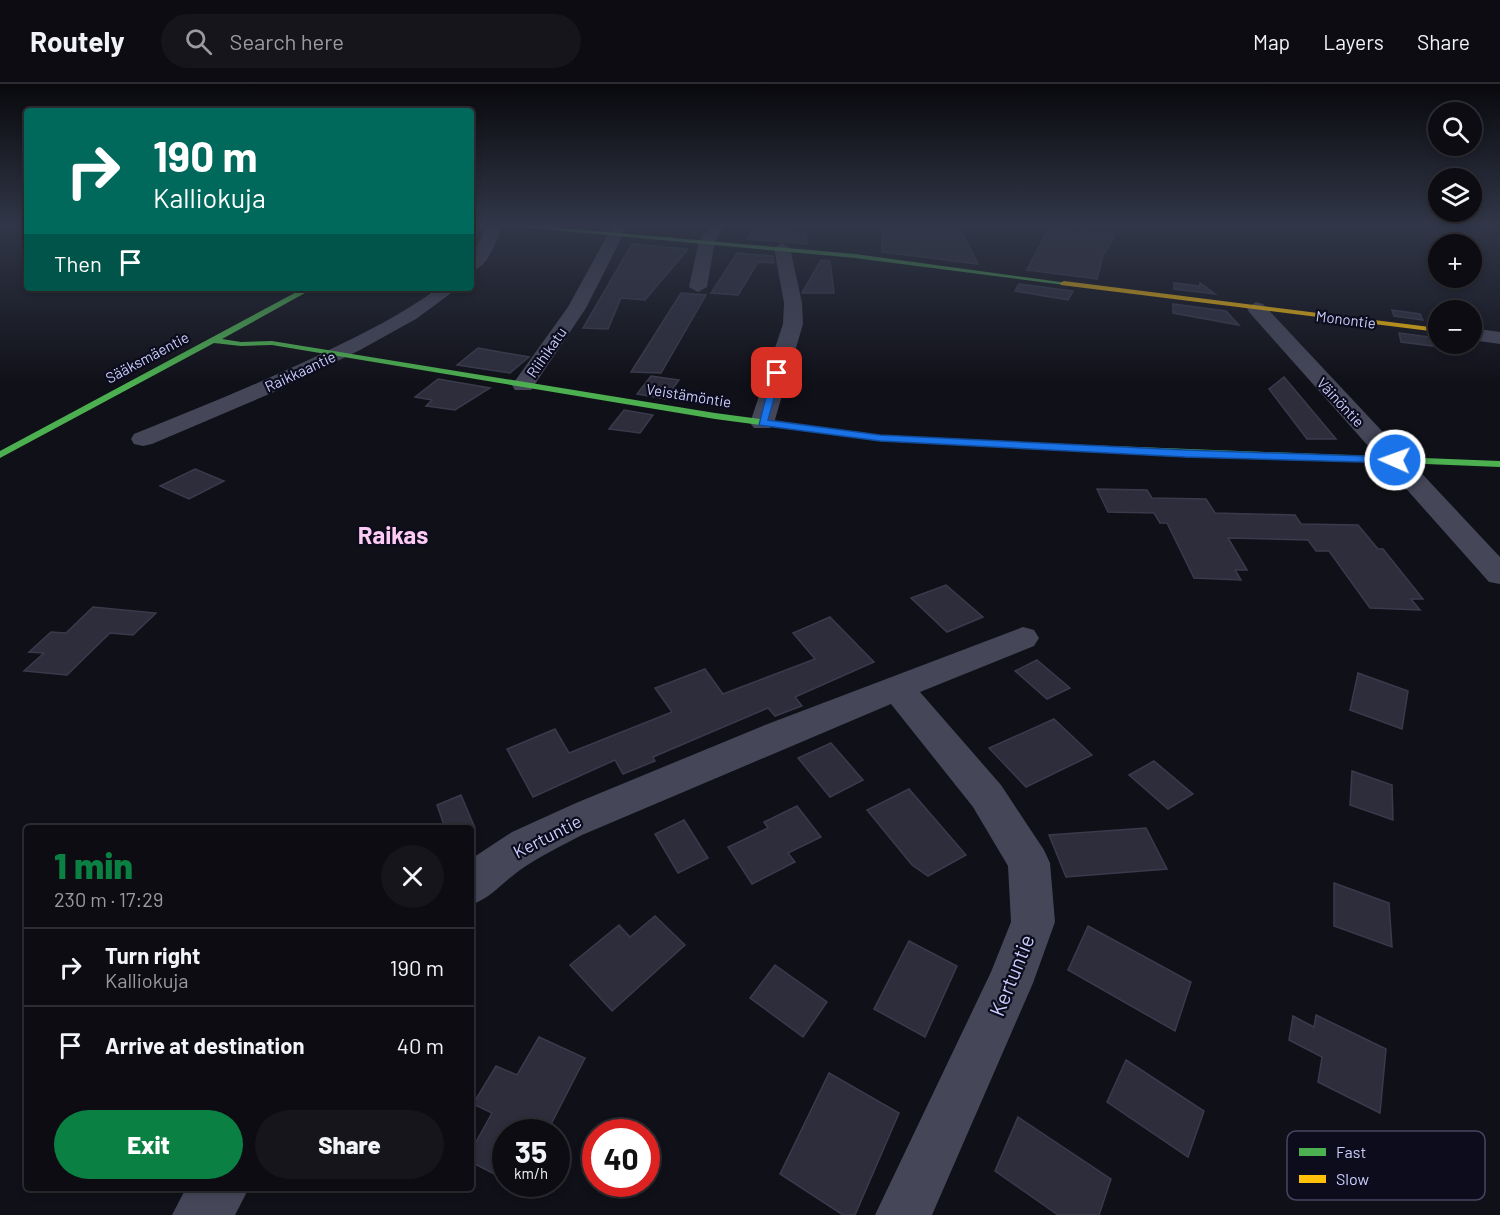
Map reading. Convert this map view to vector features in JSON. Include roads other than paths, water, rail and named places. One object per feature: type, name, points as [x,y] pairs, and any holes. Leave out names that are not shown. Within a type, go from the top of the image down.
[{"type":"street","name":"Riihikatu","points":[[523,385],[577,308],[593,278]]},
{"type":"street","points":[[698,287],[700,278]]},
{"type":"street","points":[[762,423],[793,324],[793,303],[788,278]]},
{"type":"street","name":"Monontie","points":[[1017,278],[1428,329]]},
{"type":"street","name":"Sääksmäentie","points":[[0,455],[304,291]]},
{"type":"street","name":"Raikkaantie","points":[[143,439],[269,386],[336,354],[395,325],[445,291]]},
{"type":"street","name":"Väinöntie","points":[[1256,308],[1500,575]]},
{"type":"street","name":"Veistämöntie","points":[[228,332],[264,338],[272,343]]},
{"type":"street","points":[[1482,335],[1500,338]]},
{"type":"street","name":"Veistämöntie","points":[[212,340],[241,344],[272,343],[762,423],[880,438],[1185,453],[1500,464]]},
{"type":"street","name":"Kertuntie","points":[[474,883],[490,866],[542,836],[670,780],[1023,638]]},
{"type":"street","name":"Kertuntie","points":[[898,689],[987,796],[1029,863],[1033,922],[1010,983],[903,1215]]},
{"type":"street","points":[[200,1215],[219,1191]]},
{"type":"district","name":"Raikas","points":[[393,534]]}]
